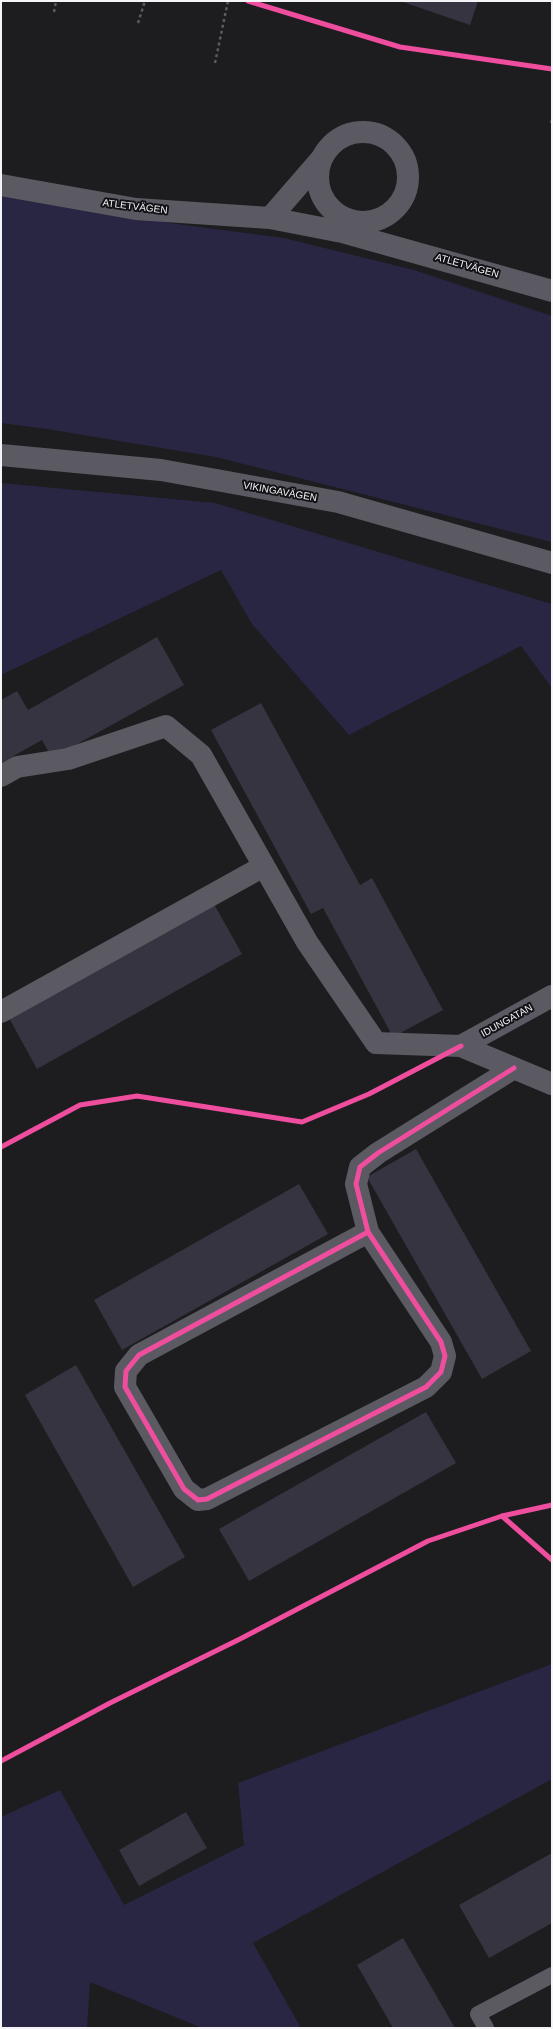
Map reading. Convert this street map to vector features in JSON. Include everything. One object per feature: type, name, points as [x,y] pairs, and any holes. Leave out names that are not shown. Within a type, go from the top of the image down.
[{"type":"street","points":[[270,218],[331,145],[343,136],[358,132],[373,133],[387,138],[398,148],[405,161],[408,175],[406,190],[383,243]]},
{"type":"street","points":[[322,157],[318,172],[319,186],[324,200],[334,212],[347,220],[362,222],[376,220],[390,214],[400,203],[406,190]]},
{"type":"street","name":"ATLETVÄGEN","points":[[1,185],[136,209],[270,218],[342,232],[552,291]]},
{"type":"street","name":"VIKINGAVÄGEN","points":[[1,455],[161,470],[338,502],[552,563]]},
{"type":"street","points":[[1,776],[17,767],[68,759],[166,726],[201,755],[307,942],[376,1043],[462,1046],[552,1084]]},
{"type":"street","points":[[1,1012],[264,866]]},
{"type":"street","name":"IDUNGATAN","points":[[462,1046],[552,996]]},
{"type":"street","points":[[368,1232],[139,1355],[126,1371],[125,1387],[184,1489],[198,1500],[207,1500],[419,1391],[426,1387],[441,1372],[445,1356],[441,1342],[368,1232],[356,1184],[360,1167],[378,1153],[514,1068]]},
{"type":"lane","points":[[486,2028],[478,2014],[552,1975]]},
{"type":"path","points":[[54,12],[56,1]]},
{"type":"path","points":[[138,23],[145,1]]},
{"type":"path","points":[[215,63],[228,1]]},
{"type":"path","points":[[1,1761],[110,1703],[240,1640],[428,1541],[502,1516],[552,1505]]},
{"type":"path","points":[[502,1516],[508,1521]]},
{"type":"shaded area","points":[[1,191],[169,223],[284,238],[414,270],[552,316],[552,542],[216,457],[47,429],[1,423]]},
{"type":"shaded area","points":[[1,483],[215,503],[552,604],[552,688],[521,646],[349,735],[252,624],[221,570],[1,675]]},
{"type":"shaded area","points":[[552,1664],[552,1779],[253,1943],[301,2028],[202,2028],[90,1982],[87,2028],[1,2028],[1,1817],[60,1790],[124,1905],[244,1845],[238,1783]]},
{"type":"building","points":[[400,1],[478,1],[470,25]]},
{"type":"building","points":[[157,637],[184,685],[52,758],[42,740],[1,763],[1,700],[17,691],[28,710]]},
{"type":"building","points":[[261,703],[360,885],[372,878],[443,1010],[393,1037],[323,908],[311,914],[211,730]]},
{"type":"building","points":[[214,904],[242,954],[37,1069],[9,1018]]},
{"type":"building","points":[[416,1149],[531,1351],[482,1379],[367,1177]]},
{"type":"building","points":[[299,1184],[328,1234],[122,1350],[94,1300]]},
{"type":"building","points":[[76,1365],[185,1557],[133,1587],[25,1395]]},
{"type":"building","points":[[426,1412],[456,1463],[249,1581],[219,1529]]},
{"type":"building","points":[[186,1812],[207,1848],[139,1886],[119,1850]]},
{"type":"building","points":[[552,1853],[552,1923],[489,1958],[459,1905]]},
{"type":"building","points":[[403,1938],[455,2028],[393,2028],[357,1965]]},
{"type":"cycle path","points":[[248,1],[400,47],[552,69]]},
{"type":"cycle path","points":[[1,1147],[80,1105],[137,1096],[302,1122],[369,1094],[461,1046]]},
{"type":"cycle path","points":[[368,1232],[139,1355],[126,1371],[125,1387],[184,1489],[198,1500],[207,1499],[426,1387],[441,1372],[445,1356],[441,1342],[368,1232],[356,1184],[360,1167],[378,1153],[514,1068]]},
{"type":"cycle path","points":[[1,1761],[110,1703],[240,1639],[428,1541],[502,1516],[552,1505]]},
{"type":"cycle path","points":[[502,1516],[552,1560]]}]
